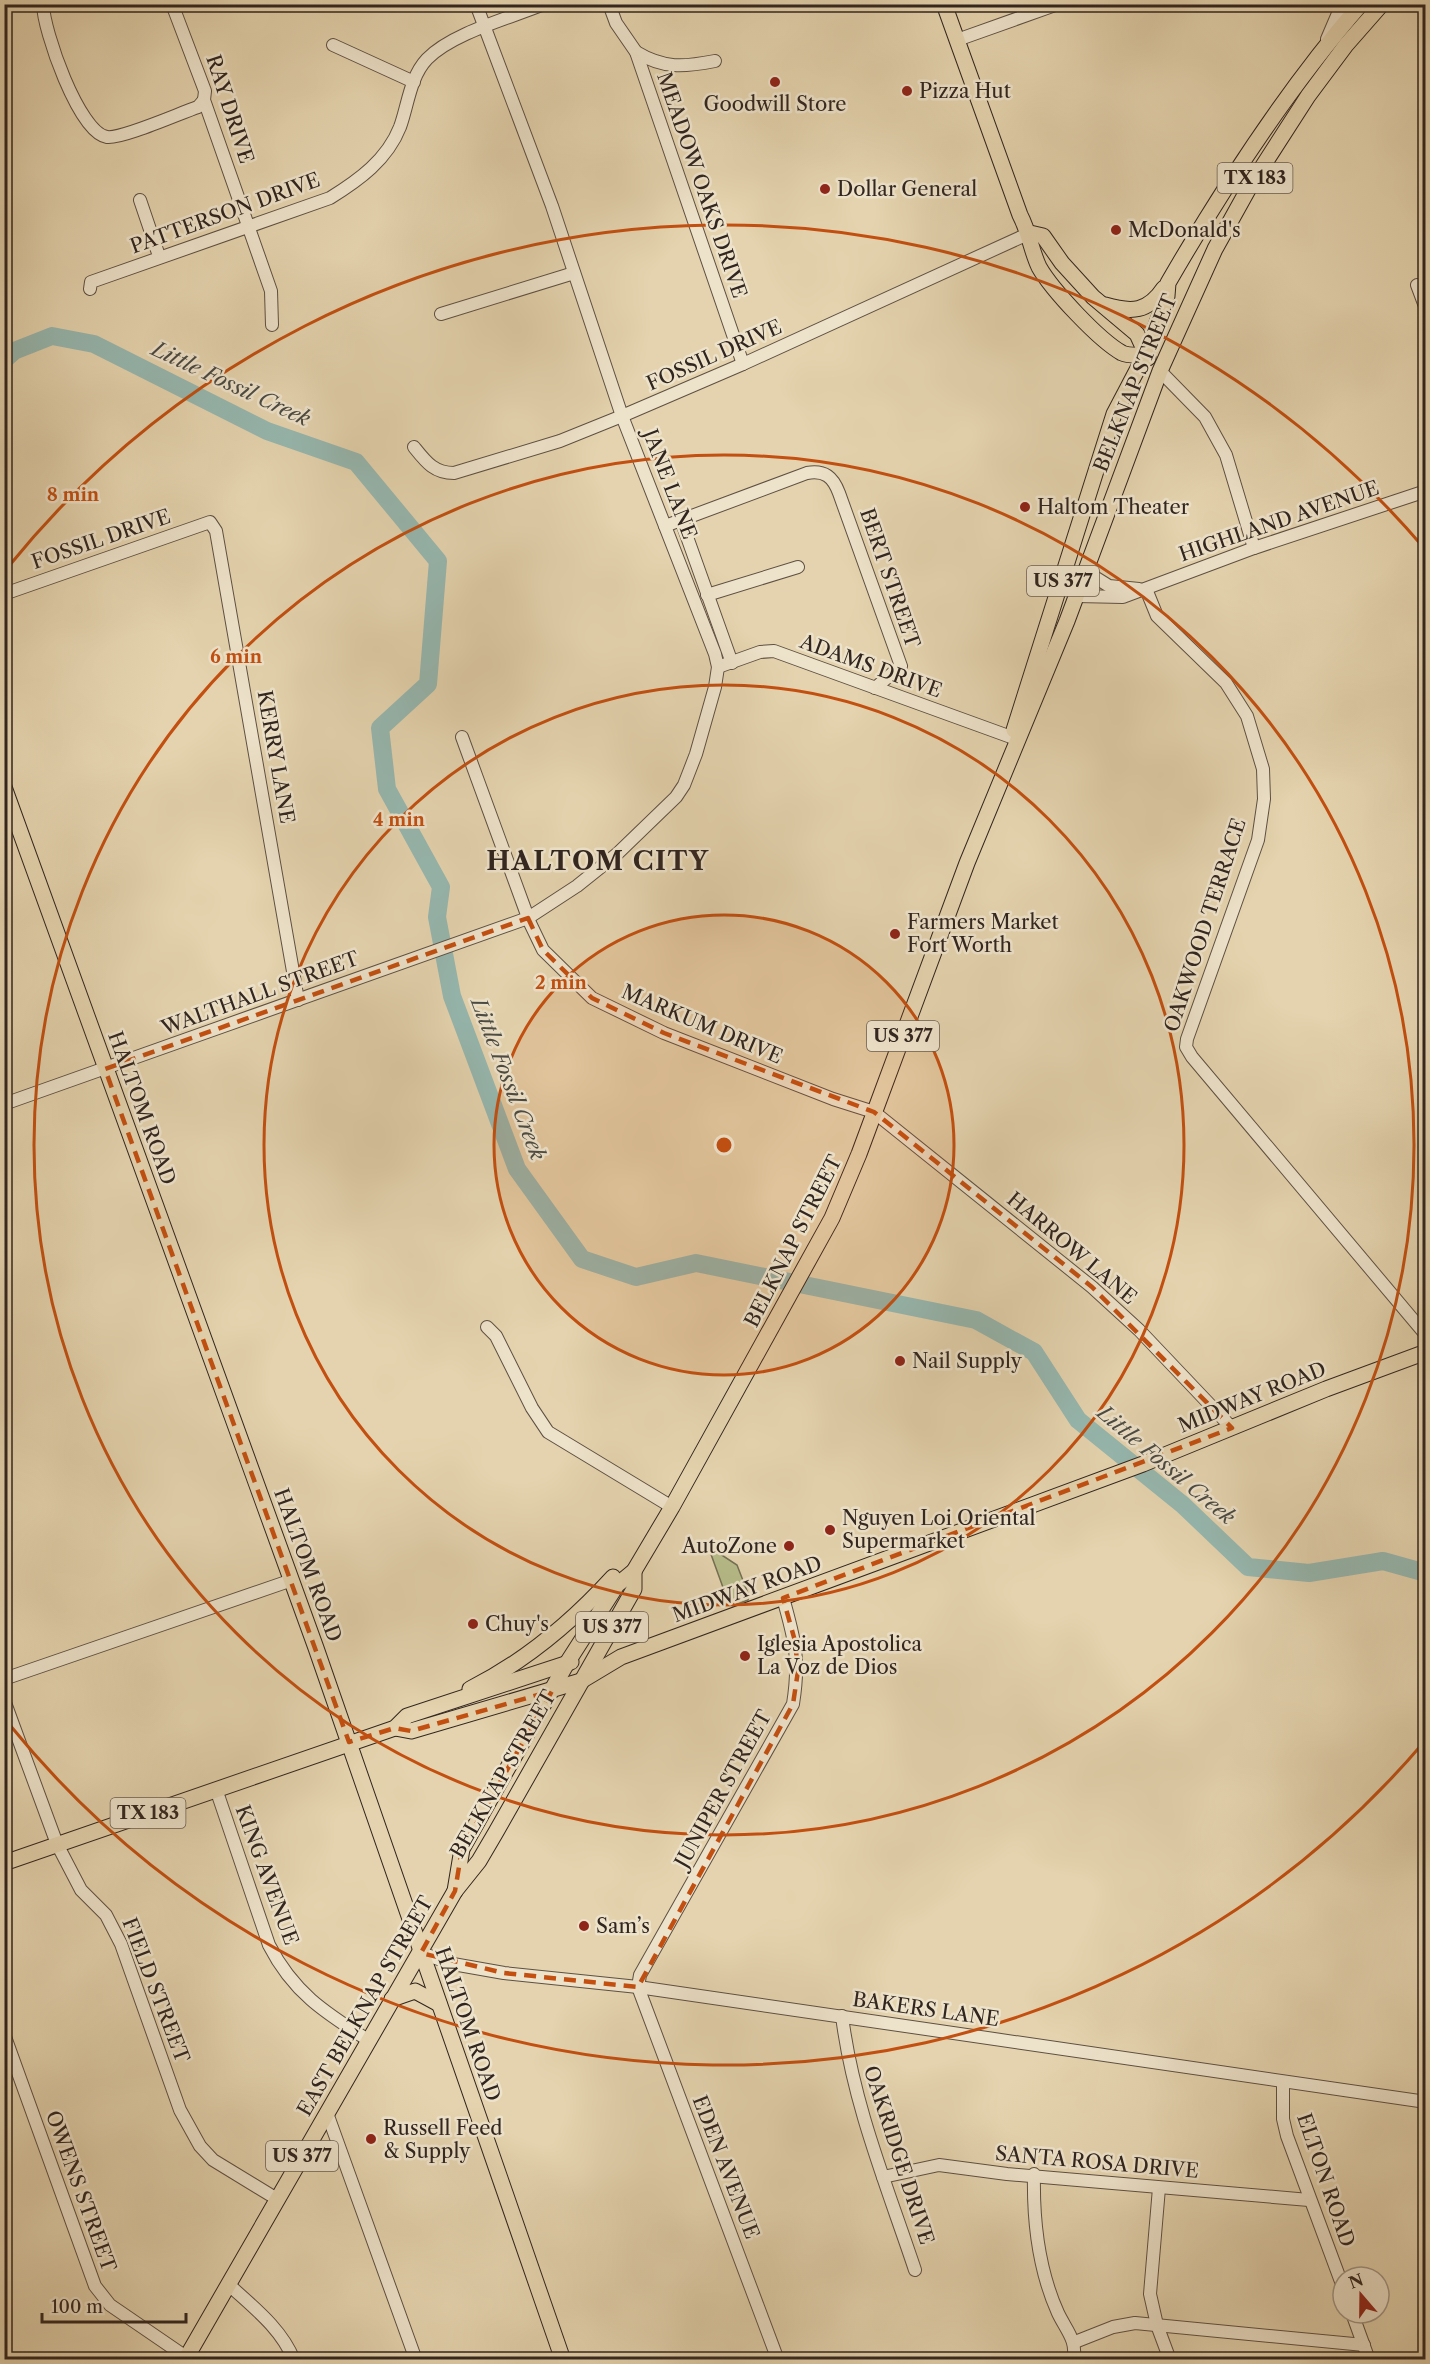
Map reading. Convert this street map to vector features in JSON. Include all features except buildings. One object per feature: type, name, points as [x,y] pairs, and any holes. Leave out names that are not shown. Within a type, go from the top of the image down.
[{"type":"main road","points":[[944,4],[1020,215],[1030,233],[1040,267],[1070,307],[1124,354],[1145,355]]},
{"type":"main road","name":"BELKNAP STREET","points":[[455,1891],[462,1849],[567,1663],[617,1585],[633,1571],[672,1508],[784,1310],[811,1259],[860,1154],[988,810],[1114,414],[1145,355],[1167,296],[1168,283],[1238,168],[1321,54],[1361,4]]},
{"type":"main road","name":"BELKNAP STREET","points":[[988,810],[1021,737],[1077,596],[1160,371],[1215,249],[1250,186],[1308,96],[1346,45],[1382,4]]},
{"type":"main road","points":[[1030,233],[1043,236],[1062,263],[1101,304],[1137,334],[1145,355],[1160,371]]},
{"type":"main road","points":[[1101,304],[1123,310],[1137,310],[1157,300],[1168,283]]},
{"type":"main road","name":"HALTOM ROAD","points":[[4,787],[292,1580],[563,2360]]},
{"type":"main road","name":"MIDWAY ROAD","points":[[581,1682],[621,1657],[1110,1476],[1425,1352]]},
{"type":"main road","points":[[421,1712],[493,1677],[540,1646],[583,1610],[654,1537]]},
{"type":"main road","name":"BELKNAP STREET","points":[[455,1891],[479,1861],[634,1589],[633,1571]]},
{"type":"main road","name":"MIDWAY ROAD","points":[[597,1654],[621,1657]]},
{"type":"main road","name":"TX 183","points":[[395,1728],[406,1716],[597,1654]]},
{"type":"main road","name":"TX 183","points":[[4,1863],[349,1742],[395,1728],[411,1731],[581,1682]]},
{"type":"main road","points":[[488,1690],[493,1708]]},
{"type":"main road","points":[[508,1703],[530,1705],[536,1719]]},
{"type":"main road","name":"EAST BELKNAP STREET","points":[[186,2358],[455,1891]]},
{"type":"main road","points":[[392,1999],[415,1991],[439,2004]]},
{"type":"street","points":[[44,4],[51,38],[71,94],[91,129],[101,136],[118,136],[198,107],[204,100]]},
{"type":"street","name":"RAY DRIVE","points":[[172,4],[205,91],[204,100],[250,227],[253,243],[272,291],[272,325]]},
{"type":"street","name":"JANE LANE","points":[[476,4],[574,273],[622,416],[674,522],[718,667],[715,687],[696,754],[684,785],[676,797],[585,880],[528,918]]},
{"type":"street","name":"PATTERSON DRIVE","points":[[90,289],[92,282],[159,256],[330,198],[358,181],[386,153],[399,128],[414,82],[426,60],[442,47],[543,4]]},
{"type":"street","name":"MEADOW OAKS DRIVE","points":[[609,4],[616,23],[636,52],[743,364]]},
{"type":"street","points":[[957,40],[1058,4]]},
{"type":"street","points":[[1321,54],[1342,4]]},
{"type":"street","points":[[333,45],[414,82]]},
{"type":"street","name":"MEADOW OAKS DRIVE","points":[[636,52],[658,64],[688,66],[715,61]]},
{"type":"street","points":[[140,200],[159,256]]},
{"type":"street","name":"FOSSIL DRIVE","points":[[414,447],[432,468],[442,473],[454,473],[560,441],[743,364],[1030,233]]},
{"type":"street","points":[[441,314],[574,273]]},
{"type":"street","points":[[1417,285],[1425,309]]},
{"type":"street","points":[[1160,371],[1205,417],[1220,446],[1254,548]]},
{"type":"street","name":"BERT STREET","points":[[674,522],[807,473],[818,471],[831,477],[839,493],[900,666],[874,688]]},
{"type":"street","name":"HIGHLAND AVENUE","points":[[1146,589],[1254,548],[1425,491]]},
{"type":"street","name":"FOSSIL DRIVE","points":[[4,594],[210,522]]},
{"type":"street","name":"KERRY LANE","points":[[210,522],[216,531],[298,1000]]},
{"type":"street","points":[[674,522],[708,595],[730,659]]},
{"type":"street","points":[[708,595],[798,567]]},
{"type":"street","points":[[1085,571],[1108,586],[1146,589]]},
{"type":"street","points":[[1077,596],[1116,598],[1146,589]]},
{"type":"street","name":"OAKWOOD TERRACE","points":[[1146,589],[1157,616],[1226,683],[1247,716],[1263,769],[1264,799],[1258,840],[1186,1047],[1276,1160],[1425,1335]]},
{"type":"street","name":"ADAMS DRIVE","points":[[718,667],[730,659],[774,651],[1011,737]]},
{"type":"street","name":"MARKUM DRIVE","points":[[462,737],[528,918],[543,950],[592,998],[664,1033],[833,1099],[874,1112]]},
{"type":"street","name":"WALTHALL STREET","points":[[4,1104],[528,918]]},
{"type":"street","name":"HARROW LANE","points":[[874,1112],[1092,1287],[1139,1330],[1232,1428]]},
{"type":"street","points":[[487,1327],[496,1336],[532,1408],[549,1432],[672,1508]]},
{"type":"street","points":[[4,1679],[292,1580]]},
{"type":"street","name":"JUNIPER STREET","points":[[638,1987],[640,1976],[793,1704],[798,1671],[795,1641],[783,1598]]},
{"type":"street","name":"FIELD STREET","points":[[4,1700],[57,1844],[81,1890],[106,1915],[121,1944],[180,2110],[200,2146],[213,2160],[277,2199]]},
{"type":"street","name":"KING AVENUE","points":[[216,1789],[269,1945],[282,1969],[297,1988],[326,2013],[368,2040]]},
{"type":"street","name":"BAKERS LANE","points":[[421,1953],[453,1964],[504,1973],[638,1987],[1282,2084],[1425,2102]]},
{"type":"street","name":"EDEN AVENUE","points":[[638,1987],[778,2360]]},
{"type":"street","name":"OAKRIDGE DRIVE","points":[[842,2016],[847,2059],[855,2089],[915,2270]]},
{"type":"street","name":"OWENS STREET","points":[[4,2034],[95,2286],[110,2306],[186,2358]]},
{"type":"street","name":"ELTON ROAD","points":[[1282,2084],[1282,2119],[1309,2200],[1334,2265]]},
{"type":"street","points":[[327,2113],[416,2360]]},
{"type":"street","name":"SANTA ROSA DRIVE","points":[[884,2177],[939,2165],[1007,2174],[1034,2174],[1159,2188],[1309,2200]]},
{"type":"street","points":[[1034,2174],[1033,2211],[1048,2291],[1075,2342],[1073,2360]]},
{"type":"street","points":[[1159,2188],[1150,2294],[1157,2325],[1170,2360]]},
{"type":"street","points":[[228,2284],[270,2323],[287,2343],[294,2360]]},
{"type":"street","points":[[1075,2342],[1113,2327],[1135,2323],[1364,2344]]},
{"type":"street","points":[[1357,2325],[1369,2360]]},
{"type":"highlighted area","points":[[528,918],[543,950],[592,998],[664,1033],[874,1112],[1092,1287],[1232,1428],[783,1598],[795,1641],[798,1671],[793,1704],[638,1987],[504,1973],[421,1953],[455,1891],[462,1849],[552,1691],[411,1731],[395,1728],[349,1742],[105,1069]]},
{"type":"green space","points":[[708,1546],[737,1565],[749,1596],[748,1600],[733,1606],[729,1604]]},
{"type":"waterway","name":"Little Fossil Creek","points":[[4,360],[14,351],[52,336],[94,344],[267,431],[356,462],[438,561],[428,684],[380,728],[387,789],[441,887],[437,917],[452,996],[517,1169],[582,1259],[636,1277],[696,1263],[976,1320],[1034,1352],[1078,1420],[1183,1505],[1248,1567],[1309,1573],[1383,1561],[1426,1573]]},
{"type":"place","name":"Goodwill Store","points":[[775,82]]},
{"type":"place","name":"Pizza Hut","points":[[907,91]]},
{"type":"place","name":"Dollar General","points":[[825,189]]},
{"type":"place","name":"McDonald's","points":[[1116,230]]},
{"type":"place","name":"Haltom Theater","points":[[1025,507]]},
{"type":"place","name":"Farmers Market Fort Worth","points":[[895,934]]},
{"type":"place","name":"Nail Supply","points":[[900,1361]]},
{"type":"place","name":"Nguyen Loi Oriental Supermarket","points":[[830,1530]]},
{"type":"place","name":"AutoZone","points":[[789,1546]]},
{"type":"place","name":"Chuy's","points":[[473,1624]]},
{"type":"place","name":"Iglesia Apostolica La Voz de Dios","points":[[745,1656]]},
{"type":"place","name":"Sam’s","points":[[584,1926]]},
{"type":"place","name":"Russell Feed & Supply","points":[[371,2139]]},
{"type":"district","name":"HALTOM CITY","points":[[598,861]]}]
